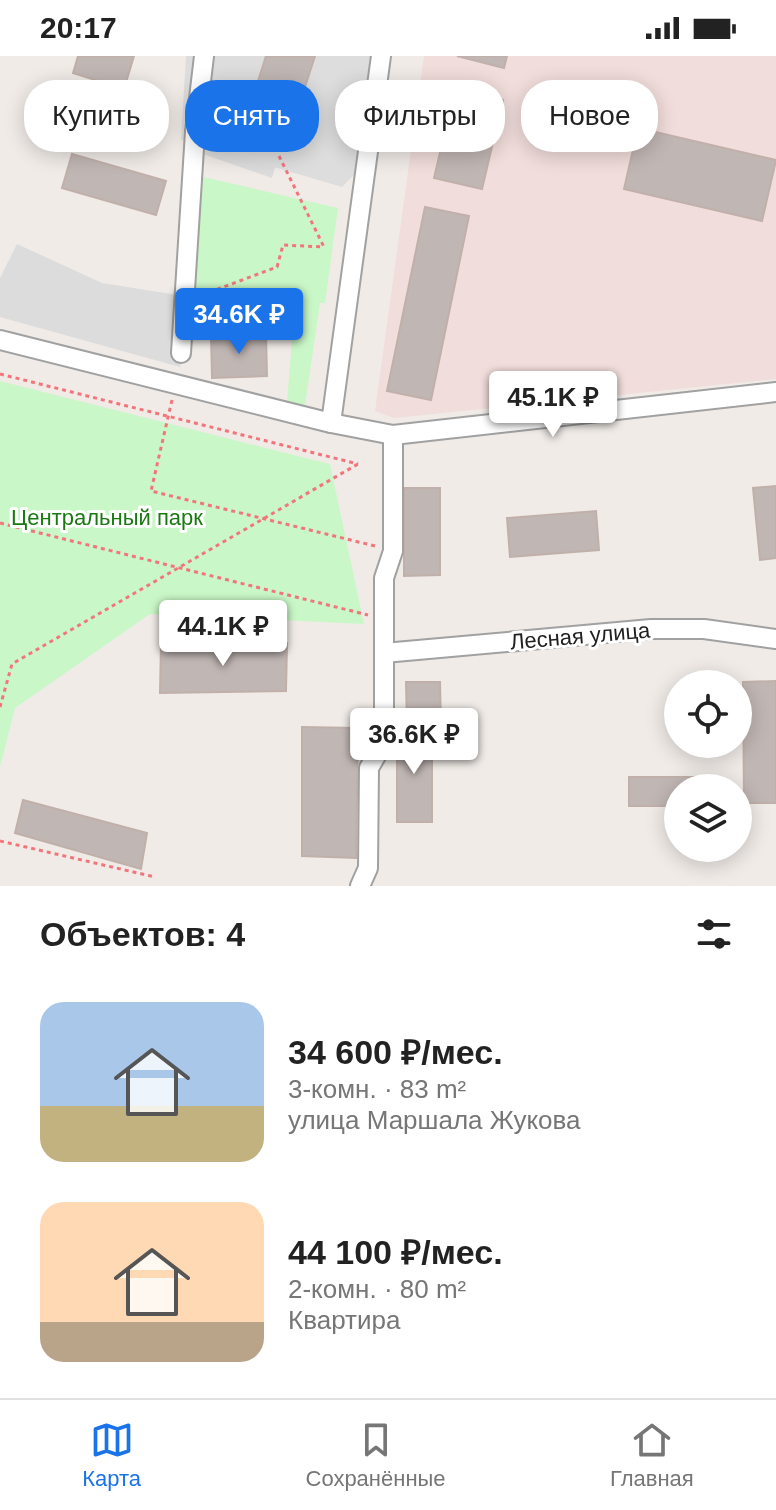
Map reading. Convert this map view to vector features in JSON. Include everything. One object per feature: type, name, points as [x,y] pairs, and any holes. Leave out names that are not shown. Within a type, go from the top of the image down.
[{"type":"street","points":[[201,80],[204,56]]},
{"type":"street","points":[[331,423],[381,56]]},
{"type":"street","points":[[181,353],[194,152]]},
{"type":"street","points":[[0,340],[331,423],[393,435],[776,392]]},
{"type":"street","points":[[360,886],[368,868],[369,768],[384,742],[384,578],[393,551],[393,435]]},
{"type":"street","name":"Лесная улица","points":[[384,653],[651,629],[704,629],[776,639]]},
{"type":"path","points":[[184,302],[277,267],[283,245],[324,247],[279,156]]},
{"type":"path","points":[[0,374],[358,464],[12,664],[0,707]]},
{"type":"path","points":[[176,385],[151,491],[393,551]]},
{"type":"path","points":[[0,523],[383,618]]},
{"type":"path","points":[[0,841],[155,877]]},
{"type":"shaded area","points":[[186,56],[372,56],[369,80],[335,80],[335,152],[360,152],[357,172],[342,187],[222,152],[319,152],[319,80],[185,80],[185,141],[181,140]]},
{"type":"shaded area","points":[[424,56],[776,56],[776,379],[394,418],[375,411],[411,152],[505,152],[505,80],[421,80]]},
{"type":"shaded area","points":[[231,152],[275,167],[272,178],[200,153]]},
{"type":"shaded area","points":[[17,244],[102,283],[184,296],[180,367],[0,317],[0,278]]},
{"type":"green space","points":[[199,176],[338,208],[325,303],[320,303],[304,412],[287,404],[293,325],[184,302]]},
{"type":"green space","name":"Центральный парк","points":[[0,381],[330,464],[364,624],[150,614],[15,708],[0,767]]},
{"type":"building","points":[[78,56],[134,56],[127,80],[95,80],[73,73]]},
{"type":"building","points":[[266,56],[315,56],[307,80],[258,80]]},
{"type":"building","points":[[457,56],[507,56],[504,68]]},
{"type":"building","points":[[658,133],[776,160],[762,221],[624,189],[632,152],[658,152]]},
{"type":"building","points":[[440,152],[491,152],[482,189],[434,178]]},
{"type":"building","points":[[72,154],[166,181],[156,215],[62,188]]},
{"type":"building","points":[[425,207],[469,216],[431,400],[387,391]]},
{"type":"building","points":[[266,334],[267,376],[212,378],[211,335]]},
{"type":"building","points":[[776,486],[776,558],[760,560],[753,488]]},
{"type":"building","points":[[404,488],[440,488],[440,575],[404,576]]},
{"type":"building","points":[[596,511],[599,550],[510,557],[507,518]]},
{"type":"building","points":[[161,643],[287,643],[286,691],[160,693]]},
{"type":"building","points":[[776,681],[776,803],[752,803],[752,774],[744,774],[744,758],[752,758],[752,682]]},
{"type":"building","points":[[406,682],[440,682],[441,727],[407,727]]},
{"type":"building","points":[[302,727],[358,728],[356,858],[302,856]]},
{"type":"building","points":[[397,730],[432,730],[432,822],[397,822]]},
{"type":"building","points":[[629,777],[664,777],[664,806],[629,806]]},
{"type":"building","points":[[23,800],[147,833],[141,869],[15,833]]}]
